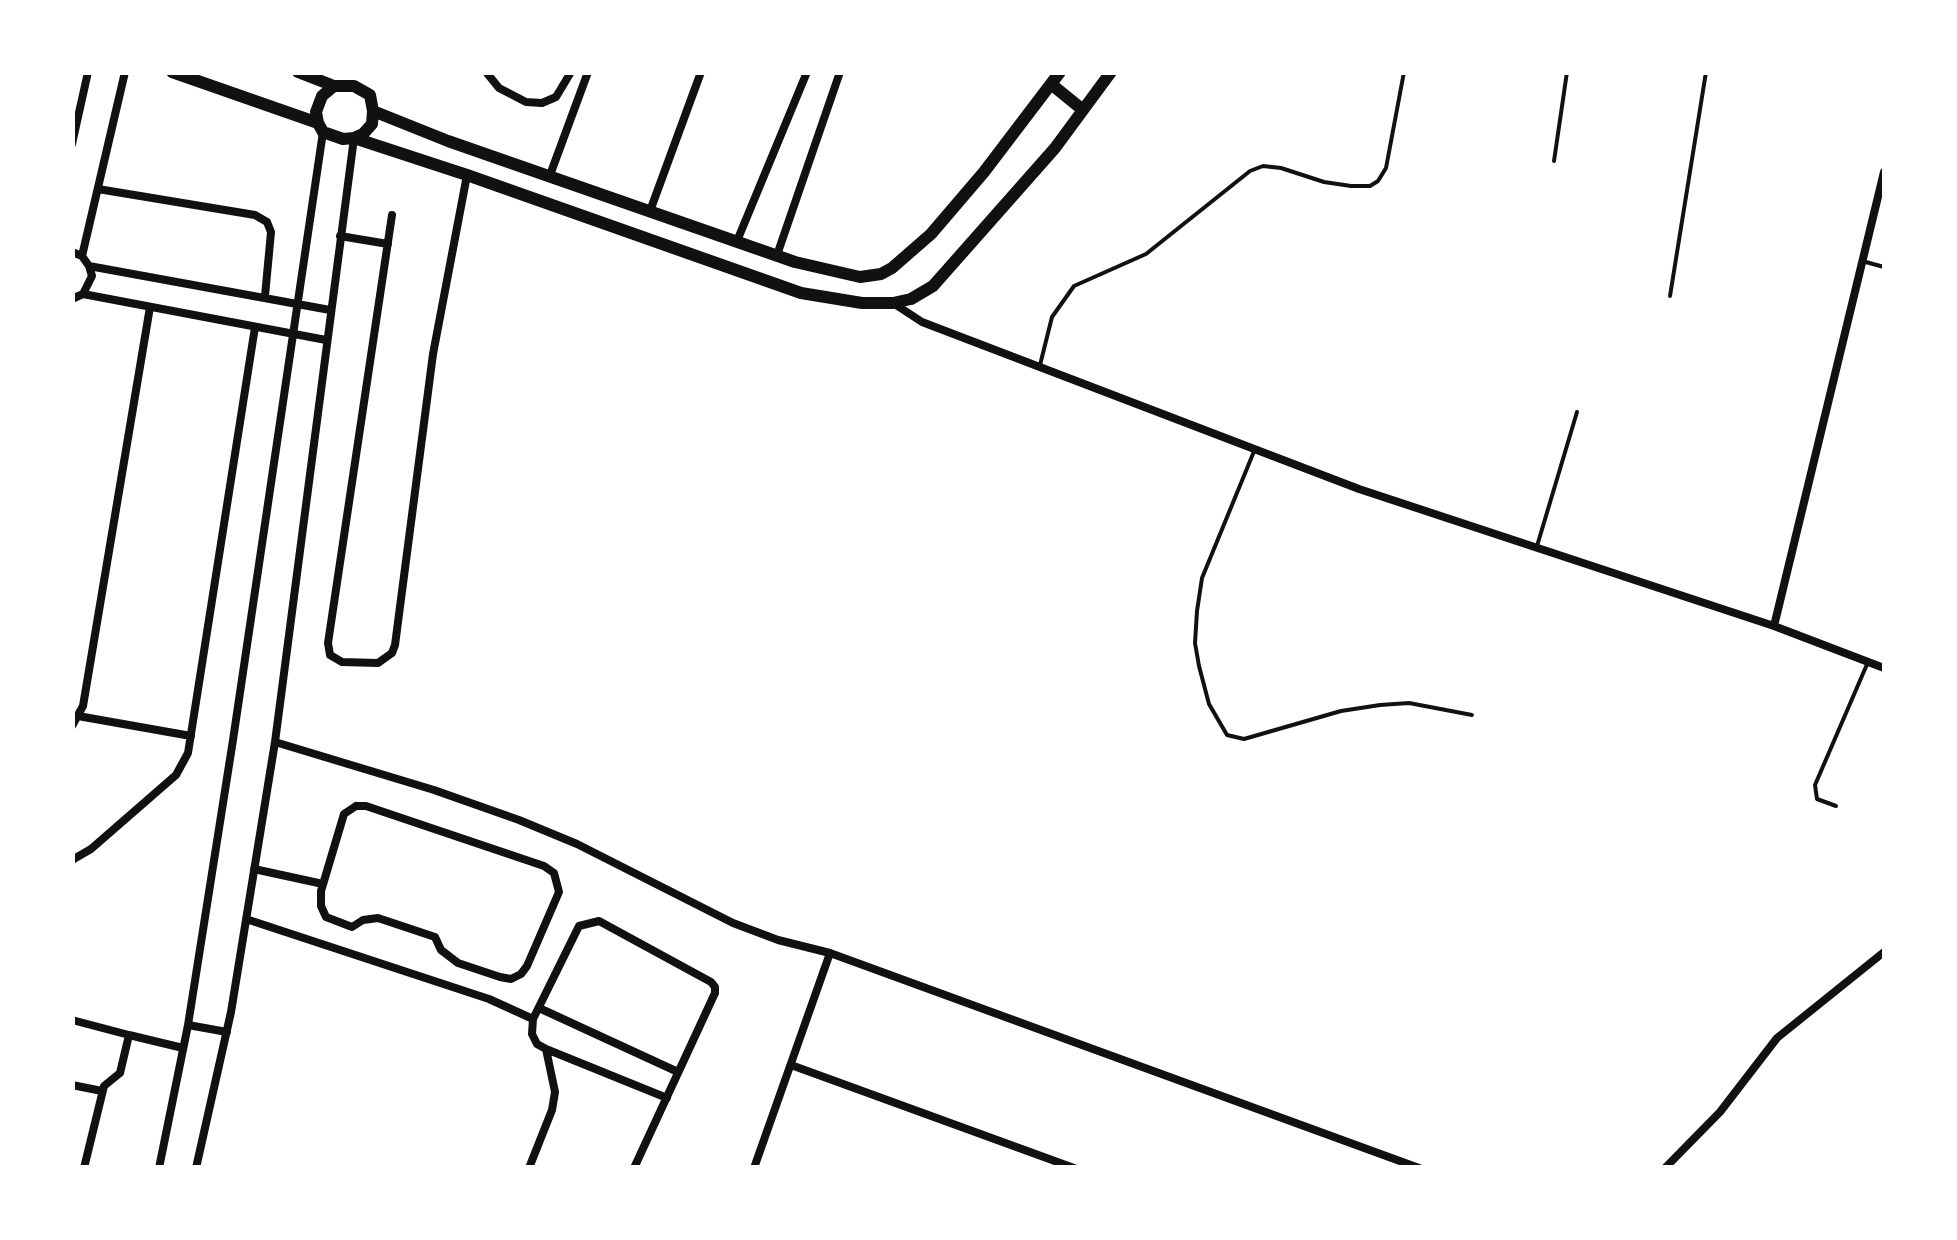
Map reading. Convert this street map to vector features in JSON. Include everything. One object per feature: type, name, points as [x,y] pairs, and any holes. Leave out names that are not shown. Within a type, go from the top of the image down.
[{"type":"highway","points":[[172,72],[343,139],[363,134],[372,124],[370,95],[354,79],[334,86],[322,96],[316,112],[321,128]]},
{"type":"highway","points":[[298,72],[334,86]]},
{"type":"highway","points":[[354,138],[801,293],[862,303],[893,303],[911,299],[934,286],[1001,212],[1111,72]]},
{"type":"highway","points":[[374,112],[448,142],[777,256],[846,276],[881,274],[931,234],[1055,78],[1084,110]]},
{"type":"street","points":[[72,144],[88,72]]},
{"type":"street","points":[[125,72],[98,188],[77,254],[90,266],[330,310]]},
{"type":"street","points":[[486,72],[499,88],[526,102],[542,103],[556,97],[571,72]]},
{"type":"street","points":[[550,175],[588,72]]},
{"type":"street","points":[[650,211],[701,72]]},
{"type":"street","points":[[737,241],[807,72]]},
{"type":"street","points":[[777,256],[840,72]]},
{"type":"street","points":[[72,96],[82,100]]},
{"type":"street","points":[[159,1168],[188,1025],[233,740],[321,128]]},
{"type":"street","points":[[196,1168],[227,1032],[275,742],[354,138]]},
{"type":"street","points":[[1774,626],[1884,172]]},
{"type":"street","points":[[392,215],[328,643],[334,660],[370,664],[386,660],[395,645],[433,354],[467,175]]},
{"type":"street","points":[[98,188],[255,215],[267,222],[272,232],[265,296]]},
{"type":"street","points":[[340,236],[388,244]]},
{"type":"street","points":[[83,294],[92,276],[90,266]]},
{"type":"street","points":[[72,299],[83,294],[326,340]]},
{"type":"street","points":[[893,303],[922,322],[1359,489],[1774,626],[1884,668]]},
{"type":"street","points":[[72,726],[82,706],[150,307]]},
{"type":"street","points":[[72,860],[91,849],[176,775],[188,753],[255,327]]},
{"type":"street","points":[[78,716],[191,736]]},
{"type":"street","points":[[275,742],[519,820],[577,844],[733,924],[830,954],[1419,1168]]},
{"type":"street","points":[[356,806],[366,806],[544,866],[554,874],[559,892],[527,966],[521,974],[510,978],[458,963],[441,950],[435,937],[378,918],[363,920],[352,927],[326,917],[321,906],[323,884],[344,814],[356,806]]},
{"type":"street","points":[[254,869],[323,884]]},
{"type":"street","points":[[246,920],[489,999],[533,1018]]},
{"type":"street","points":[[634,1168],[667,1098],[715,993],[715,987],[598,920],[578,926],[533,1018],[532,1034],[546,1050],[667,1098]]},
{"type":"street","points":[[1666,1168],[1720,1112],[1777,1038],[1884,952]]},
{"type":"street","points":[[757,1167],[830,954]]},
{"type":"street","points":[[539,1008],[678,1072]]},
{"type":"street","points":[[72,1020],[184,1048]]},
{"type":"street","points":[[188,1025],[227,1032]]},
{"type":"street","points":[[84,1168],[104,1086],[120,1073],[129,1035]]},
{"type":"street","points":[[529,1168],[555,1092],[546,1050]]},
{"type":"street","points":[[792,1065],[1074,1168]]},
{"type":"street","points":[[72,1085],[102,1092]]},
{"type":"lane","points":[[1040,367],[1052,317],[1074,286],[1146,254],[1250,171],[1264,166],[1281,168],[1351,186],[1378,182],[1386,168],[1404,72]]},
{"type":"lane","points":[[1554,161],[1566,72]]},
{"type":"lane","points":[[1670,296],[1706,72]]},
{"type":"lane","points":[[1862,261],[1884,266]]},
{"type":"lane","points":[[1536,548],[1578,412]]},
{"type":"lane","points":[[1255,449],[1202,578],[1197,612],[1195,643],[1199,666],[1210,704],[1226,734],[1244,740],[1342,711],[1409,702],[1472,715]]},
{"type":"lane","points":[[1836,806],[1817,799],[1815,785],[1868,662]]}]
